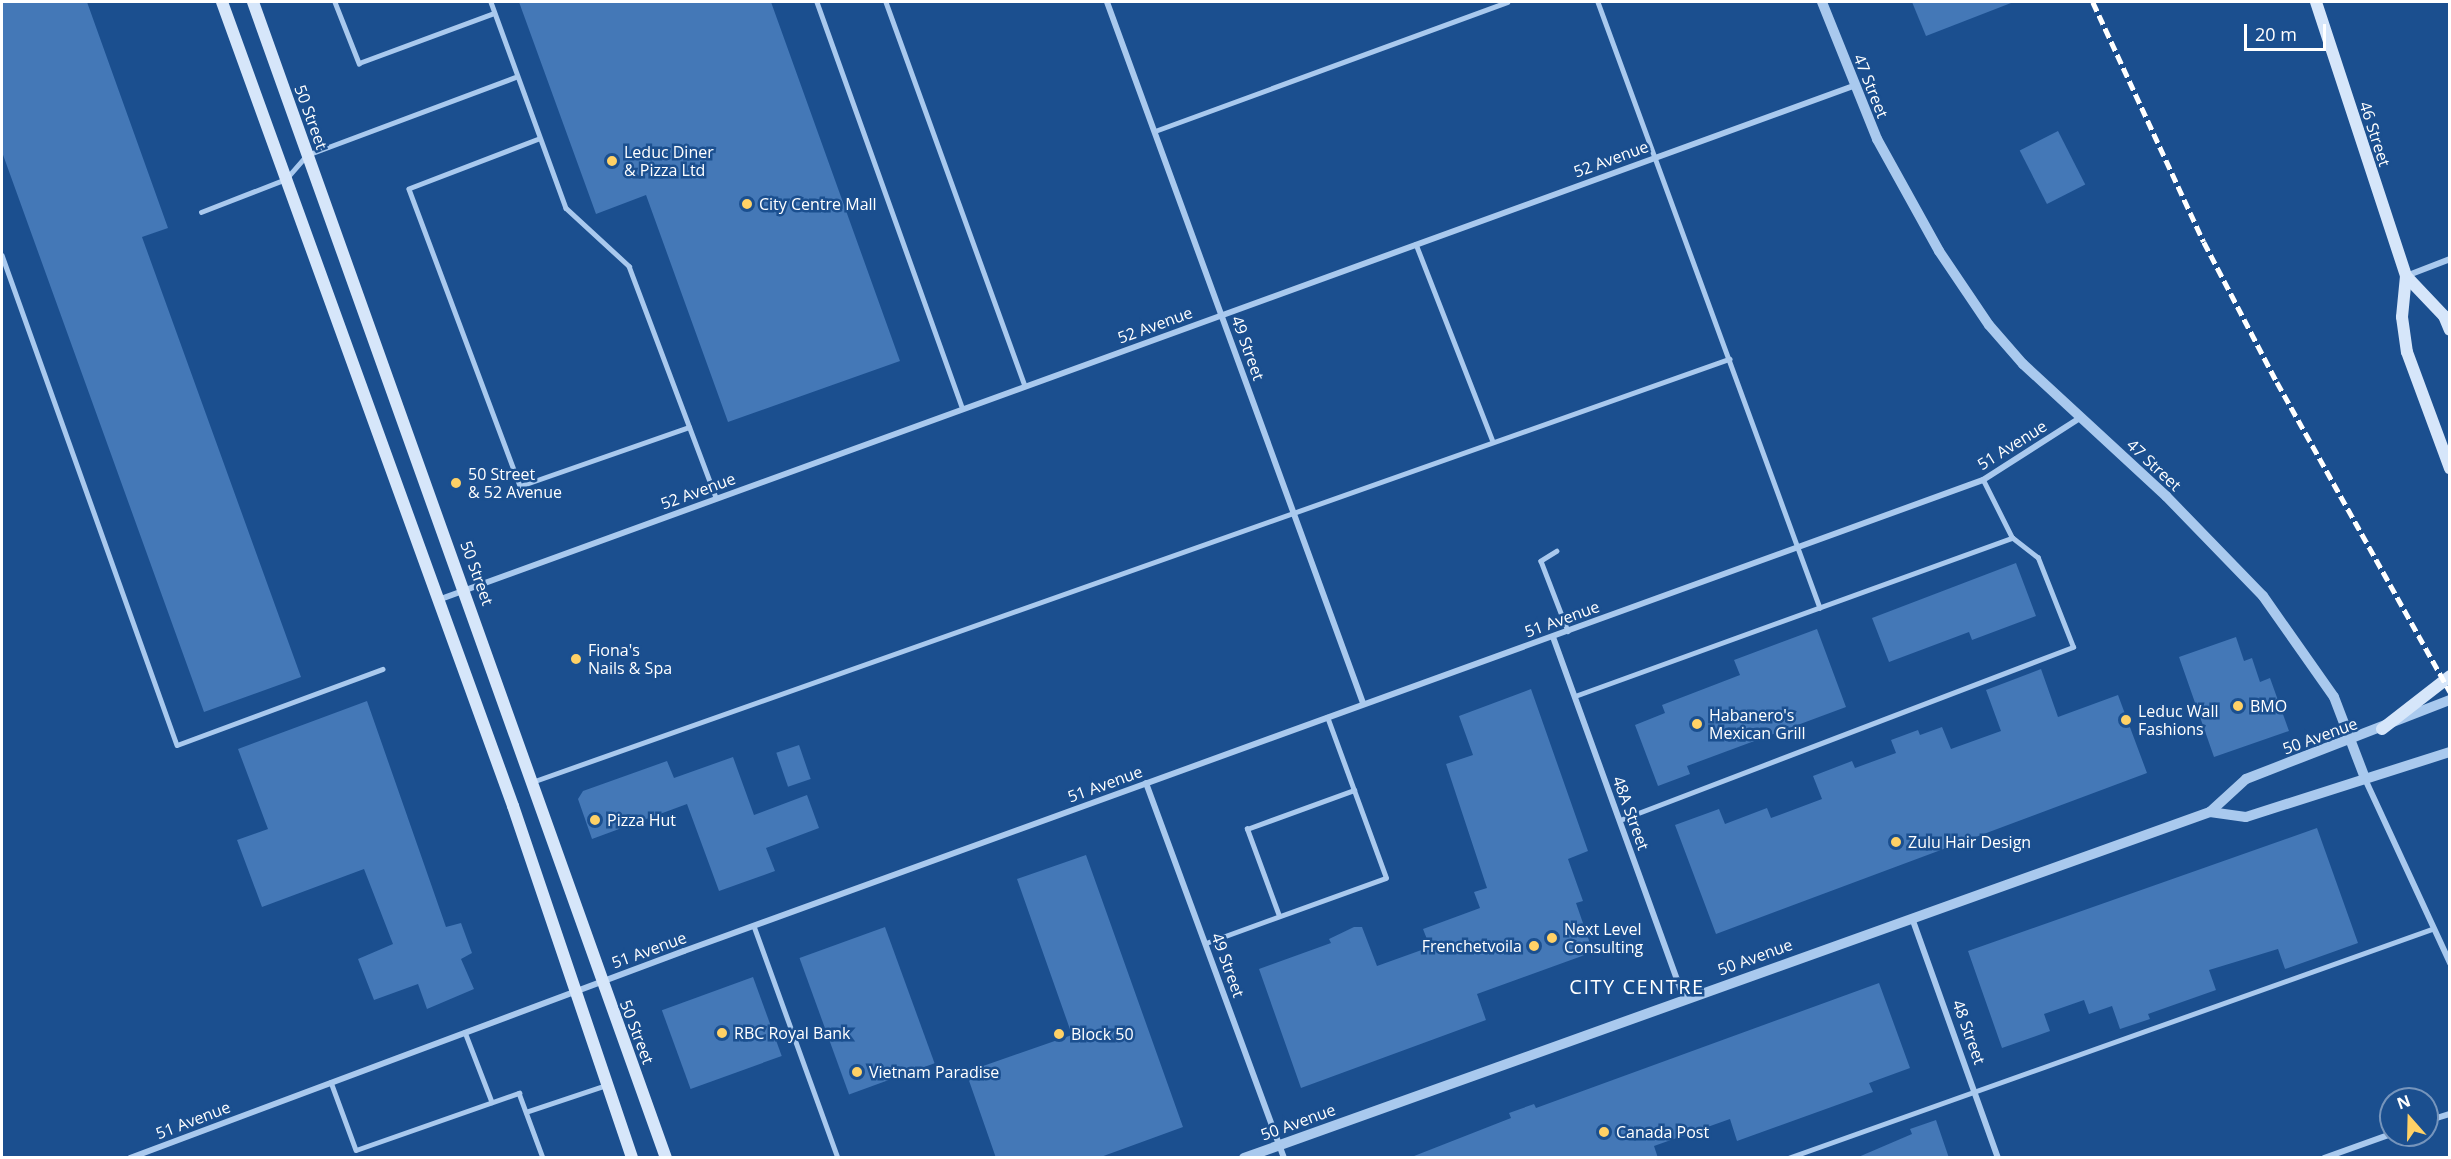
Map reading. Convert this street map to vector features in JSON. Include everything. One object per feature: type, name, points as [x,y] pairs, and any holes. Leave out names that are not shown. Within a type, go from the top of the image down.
[{"type":"main road","points":[[222,2],[436,601],[513,806],[632,1158]]},
{"type":"main road","name":"50 Street","points":[[253,2],[466,589],[601,982],[666,1158]]},
{"type":"main road","name":"46 Street","points":[[2316,2],[2406,276],[2402,317],[2407,352],[2450,468]]},
{"type":"main road","name":"46 Street","points":[[2406,276],[2444,316],[2450,330]]},
{"type":"main road","points":[[2382,729],[2450,676]]},
{"type":"street","name":"49 Street","points":[[1107,2],[1363,703]]},
{"type":"street","name":"47 Street","points":[[1822,2],[1853,86],[1906,195],[1989,325],[2023,364],[2166,496],[2263,596],[2334,697],[2364,778],[2432,929],[2450,963]]},
{"type":"street","name":"52 Avenue","points":[[436,601],[1853,86]]},
{"type":"street","points":[[2406,276],[2450,259]]},
{"type":"street","name":"51 Avenue","points":[[130,1158],[465,1032],[1363,703],[1553,637],[1983,480],[2080,418]]},
{"type":"street","name":"48A Street","points":[[1553,637],[1684,999]]},
{"type":"street","name":"50 Avenue","points":[[1244,1158],[2210,812],[2246,779],[2382,729],[2450,700]]},
{"type":"street","name":"50 Avenue","points":[[2210,812],[2246,817],[2450,752]]},
{"type":"street","name":"49 Street","points":[[1146,783],[1284,1158]]},
{"type":"street","name":"48 Street","points":[[1912,917],[1998,1158]]},
{"type":"street","points":[[2324,1158],[2379,1138]]},
{"type":"lane","points":[[335,2],[359,63],[494,13]]},
{"type":"lane","points":[[491,2],[516,77],[566,208],[629,266],[716,498]]},
{"type":"lane","points":[[817,2],[963,409]]},
{"type":"lane","points":[[886,2],[1026,386]]},
{"type":"lane","points":[[1155,131],[1507,2]]},
{"type":"lane","points":[[1598,2],[1820,608]]},
{"type":"lane","points":[[201,212],[286,179],[307,155],[516,77]]},
{"type":"lane","points":[[539,139],[409,189],[520,486],[689,427]]},
{"type":"lane","points":[[1416,244],[1493,442]]},
{"type":"lane","points":[[2,255],[177,745],[382,669]]},
{"type":"lane","points":[[532,782],[1729,359]]},
{"type":"lane","points":[[1620,820],[2073,647],[2038,558],[2012,538],[1983,480]]},
{"type":"lane","points":[[1575,696],[2012,538]]},
{"type":"lane","points":[[1557,551],[1541,561],[1568,631]]},
{"type":"lane","points":[[1206,943],[1386,878],[1327,717]]},
{"type":"lane","points":[[1279,916],[1247,829],[1354,790]]},
{"type":"lane","points":[[754,926],[838,1158]]},
{"type":"lane","points":[[1788,1158],[1975,1089],[2432,929]]},
{"type":"lane","points":[[465,1032],[492,1102]]},
{"type":"lane","points":[[331,1082],[356,1150],[519,1093],[543,1158]]},
{"type":"lane","points":[[526,1112],[606,1084]]},
{"type":"building","points":[[2,2],[87,2],[168,228],[142,237],[301,677],[204,712],[2,152]]},
{"type":"building","name":"City Centre Mall","points":[[519,2],[771,2],[900,361],[728,422],[646,195],[596,214]]},
{"type":"building","points":[[1912,2],[2011,2],[2011,3],[1926,36]]},
{"type":"building","points":[[2058,131],[2085,184],[2047,204],[2020,151]]},
{"type":"building","points":[[2016,563],[2036,616],[1972,640],[1969,632],[1889,662],[1872,618]]},
{"type":"building","points":[[1817,629],[1846,707],[1687,766],[1690,774],[1658,786],[1635,725],[1665,713],[1662,705],[1740,675],[1734,660]]},
{"type":"building","name":"BMO","points":[[2236,637],[2244,661],[2252,658],[2260,682],[2270,678],[2289,731],[2214,757],[2179,657]]},
{"type":"building","points":[[2041,669],[2058,717],[2118,695],[2147,773],[1716,934],[1675,825],[1719,809],[1725,824],[1767,808],[1771,818],[1822,799],[1813,776],[1852,761],[1855,768],[1896,753],[1891,740],[1918,730],[1920,735],[1942,727],[1951,749],[2001,731],[1986,690]]},
{"type":"building","points":[[1531,689],[1588,851],[1568,859],[1583,901],[1576,903],[1593,952],[1477,994],[1486,1020],[1301,1088],[1259,969],[1331,943],[1329,939],[1354,927],[1362,927],[1377,966],[1430,947],[1423,929],[1480,908],[1474,892],[1487,888],[1446,764],[1473,755],[1459,716]]},
{"type":"building","points":[[367,701],[446,927],[461,923],[472,953],[461,959],[474,989],[427,1009],[418,984],[374,1000],[358,959],[393,944],[364,869],[262,907],[237,840],[268,829],[238,749]]},
{"type":"building","points":[[799,745],[811,779],[788,787],[776,753]]},
{"type":"building","points":[[733,757],[754,815],[807,795],[819,828],[766,848],[775,871],[719,891],[687,804],[592,839],[578,799],[583,791],[667,761],[674,778]]},
{"type":"building","points":[[2317,828],[2358,943],[2285,969],[2278,949],[2209,970],[2216,990],[2148,1014],[2150,1019],[2120,1029],[2112,1006],[2089,1014],[2084,1000],[2044,1014],[2050,1031],[2002,1048],[1968,951]]},
{"type":"building","points":[[1086,855],[1183,1127],[1098,1158],[996,1158],[966,1072],[1072,1035],[1017,879]]},
{"type":"building","points":[[885,927],[935,1063],[849,1094],[799,958]]},
{"type":"building","name":"RBC Royal Bank","points":[[753,977],[782,1056],[691,1089],[662,1010]]},
{"type":"building","points":[[1879,983],[1910,1068],[1869,1083],[1873,1092],[1737,1141],[1730,1119],[1654,1146],[1658,1158],[1409,1158],[1511,1118],[1509,1113],[1534,1104],[1536,1108]]},
{"type":"building","points":[[1936,1120],[1949,1158],[1856,1158],[1912,1134],[1910,1129]]},
{"type":"railway","points":[[2093,2],[2204,242],[2277,382],[2450,692]]},
{"type":"place","name":"Leduc Diner & Pizza Ltd","points":[[612,161]]},
{"type":"place","name":"City Centre Mall","points":[[747,204]]},
{"type":"place","name":"50 Street & 52 Avenue","points":[[456,483]]},
{"type":"place","name":"Fiona's Nails & Spa","points":[[576,659]]},
{"type":"place","name":"BMO","points":[[2238,706]]},
{"type":"place","name":"Leduc Wall Fashions","points":[[2126,720]]},
{"type":"place","name":"Habanero's Mexican Grill","points":[[1697,724]]},
{"type":"place","name":"Pizza Hut","points":[[595,820]]},
{"type":"place","name":"Zulu Hair Design","points":[[1896,842]]},
{"type":"place","name":"Next Level Consulting","points":[[1552,938]]},
{"type":"place","name":"Frenchetvoila","points":[[1534,946]]},
{"type":"place","name":"RBC Royal Bank","points":[[722,1033]]},
{"type":"place","name":"Block 50","points":[[1059,1034]]},
{"type":"place","name":"Vietnam Paradise","points":[[857,1072]]},
{"type":"place","name":"Canada Post","points":[[1604,1132]]},
{"type":"district","name":"CITY CENTRE","points":[[1637,986]]}]
